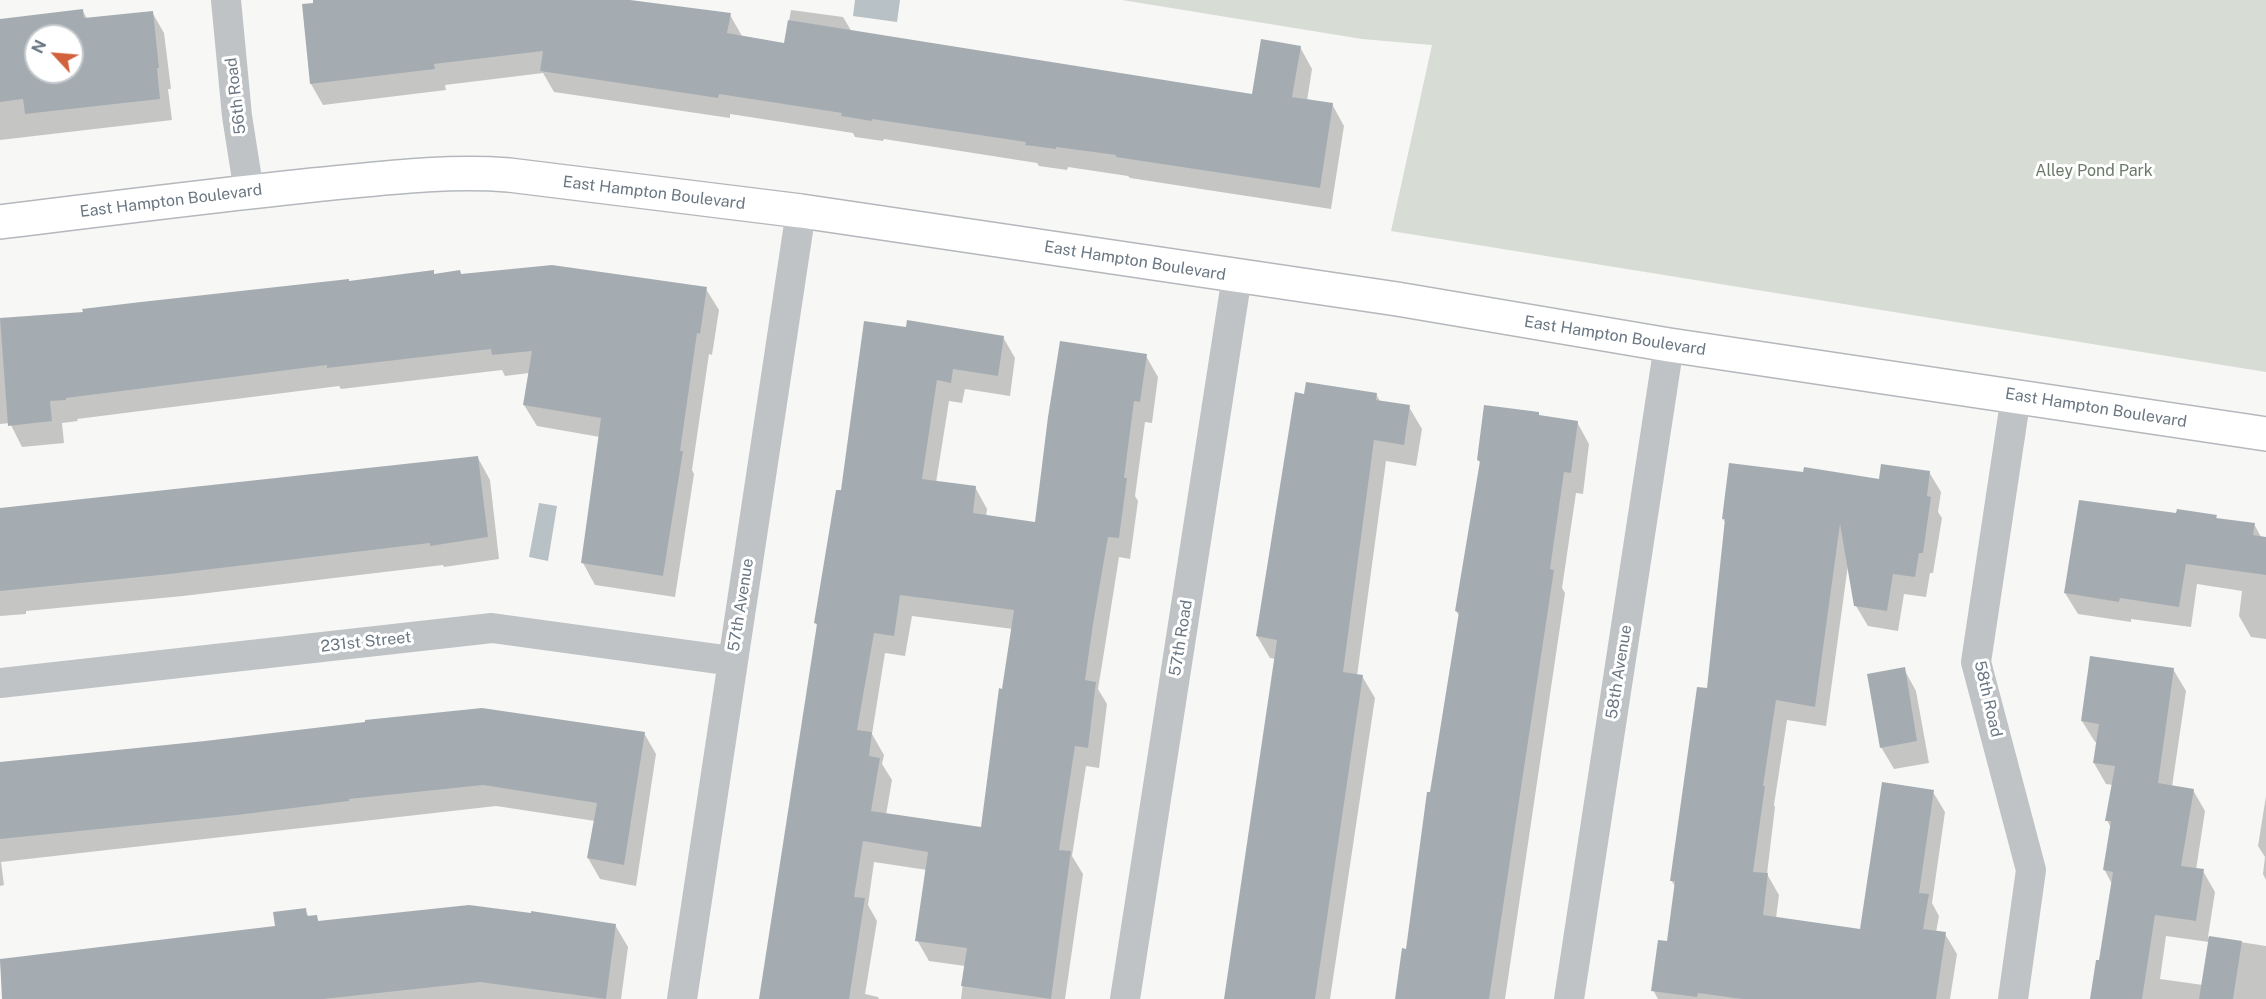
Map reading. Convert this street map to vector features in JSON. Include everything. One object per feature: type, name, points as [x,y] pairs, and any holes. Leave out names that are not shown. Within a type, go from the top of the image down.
[{"type":"street","name":"56th Road","points":[[226,0],[237,116],[249,192]]},
{"type":"street","name":"East Hampton Boulevard","points":[[0,222],[249,192],[470,172],[801,211],[1397,299],[1669,345],[2266,434]]},
{"type":"street","name":"57th Avenue","points":[[682,999],[801,211]]},
{"type":"street","name":"57th Road","points":[[1125,999],[1237,276]]},
{"type":"street","name":"58th Avenue","points":[[1569,999],[1669,345]]},
{"type":"street","name":"58th Road","points":[[2013,999],[2031,870],[1976,662],[2016,396]]},
{"type":"street","name":"231st Street","points":[[0,682],[492,628],[732,661]]},
{"type":"green space","name":"Alley Pond Park","points":[[1122,0],[2266,0],[2266,372],[1391,231],[1432,45],[1362,39]]},
{"type":"shaded area","points":[[855,0],[900,0],[897,22],[853,16]]},
{"type":"shaded area","points":[[539,503],[557,506],[548,561],[529,557]]},
{"type":"building","points":[[313,0],[630,0],[731,13],[727,33],[784,43],[788,20],[1252,94],[1261,39],[1301,46],[1292,97],[1333,103],[1320,188],[1116,157],[1116,155],[1025,145],[1026,142],[872,119],[872,121],[841,116],[842,113],[719,94],[718,98],[540,71],[543,51],[434,64],[435,69],[310,84],[302,4],[313,3]]},
{"type":"building","points":[[83,9],[84,18],[153,11],[160,99],[25,114],[23,99],[0,102],[0,19]]},
{"type":"building","points":[[552,265],[707,287],[700,334],[697,333],[680,451],[683,451],[663,576],[581,563],[601,418],[523,405],[532,351],[492,355],[491,349],[327,368],[327,365],[66,398],[66,400],[50,401],[52,421],[8,426],[0,318],[83,312],[82,309],[434,270],[434,274],[460,270],[461,274]]},
{"type":"building","points":[[907,320],[1004,336],[998,376],[953,369],[951,383],[937,380],[922,479],[976,486],[973,513],[1035,522],[1060,341],[1147,354],[1140,402],[1134,401],[1119,538],[1108,537],[1093,624],[1085,680],[1096,682],[1088,748],[1075,746],[1059,850],[1071,851],[1051,999],[961,986],[967,948],[915,941],[928,852],[863,841],[854,897],[865,898],[849,999],[759,999],[817,624],[814,623],[836,490],[841,490],[864,321],[906,327]],"holes":[[[900,595],[1014,610],[1002,689],[999,688],[981,827],[871,811],[880,758],[869,756],[872,732],[857,730],[874,633],[894,636]]]},
{"type":"building","points":[[1306,382],[1377,393],[1376,400],[1410,405],[1404,445],[1374,440],[1343,672],[1363,675],[1315,999],[1224,999],[1277,640],[1256,636],[1295,392],[1304,394]]},
{"type":"building","points":[[1484,405],[1539,412],[1539,415],[1578,421],[1571,473],[1564,472],[1550,569],[1554,570],[1489,999],[1395,999],[1402,948],[1406,949],[1427,792],[1430,792],[1459,612],[1455,611],[1480,461],[1477,460]]},
{"type":"building","points":[[478,456],[488,537],[430,546],[430,543],[170,574],[0,591],[0,508]]},
{"type":"building","points":[[1729,463],[1803,472],[1804,467],[1879,479],[1881,464],[1930,471],[1927,496],[1931,497],[1923,553],[1919,553],[1915,577],[1893,574],[1887,611],[1854,606],[1840,524],[1815,707],[1776,700],[1753,872],[1768,873],[1763,915],[1860,929],[1882,782],[1934,790],[1919,893],[1929,894],[1923,929],[1946,932],[1936,999],[1742,999],[1698,993],[1697,997],[1651,991],[1658,940],[1667,941],[1675,881],[1670,881],[1697,687],[1707,688]]},
{"type":"building","points":[[2079,500],[2176,513],[2177,509],[2217,515],[2216,518],[2255,523],[2253,535],[2266,537],[2266,575],[2186,564],[2179,607],[2120,598],[2119,602],[2064,593]]},
{"type":"building","points":[[2090,656],[2174,668],[2158,783],[2194,789],[2181,866],[2204,869],[2196,921],[2155,915],[2142,999],[2090,999],[2096,960],[2099,960],[2113,872],[2103,870],[2111,821],[2105,821],[2115,766],[2093,763],[2099,724],[2081,721]]},
{"type":"building","points":[[1905,667],[1917,741],[1880,748],[1867,674]]},
{"type":"building","points":[[482,708],[645,732],[624,865],[587,858],[597,803],[483,785],[349,799],[349,801],[237,815],[0,839],[0,762],[205,741],[365,722],[365,720]]},
{"type":"building","points":[[469,905],[531,913],[531,911],[616,924],[606,999],[480,982],[323,999],[2,999],[0,959],[275,926],[273,912],[306,908],[307,916],[317,915],[318,921]]},
{"type":"building","points":[[2209,936],[2242,941],[2233,999],[2199,999]]}]
